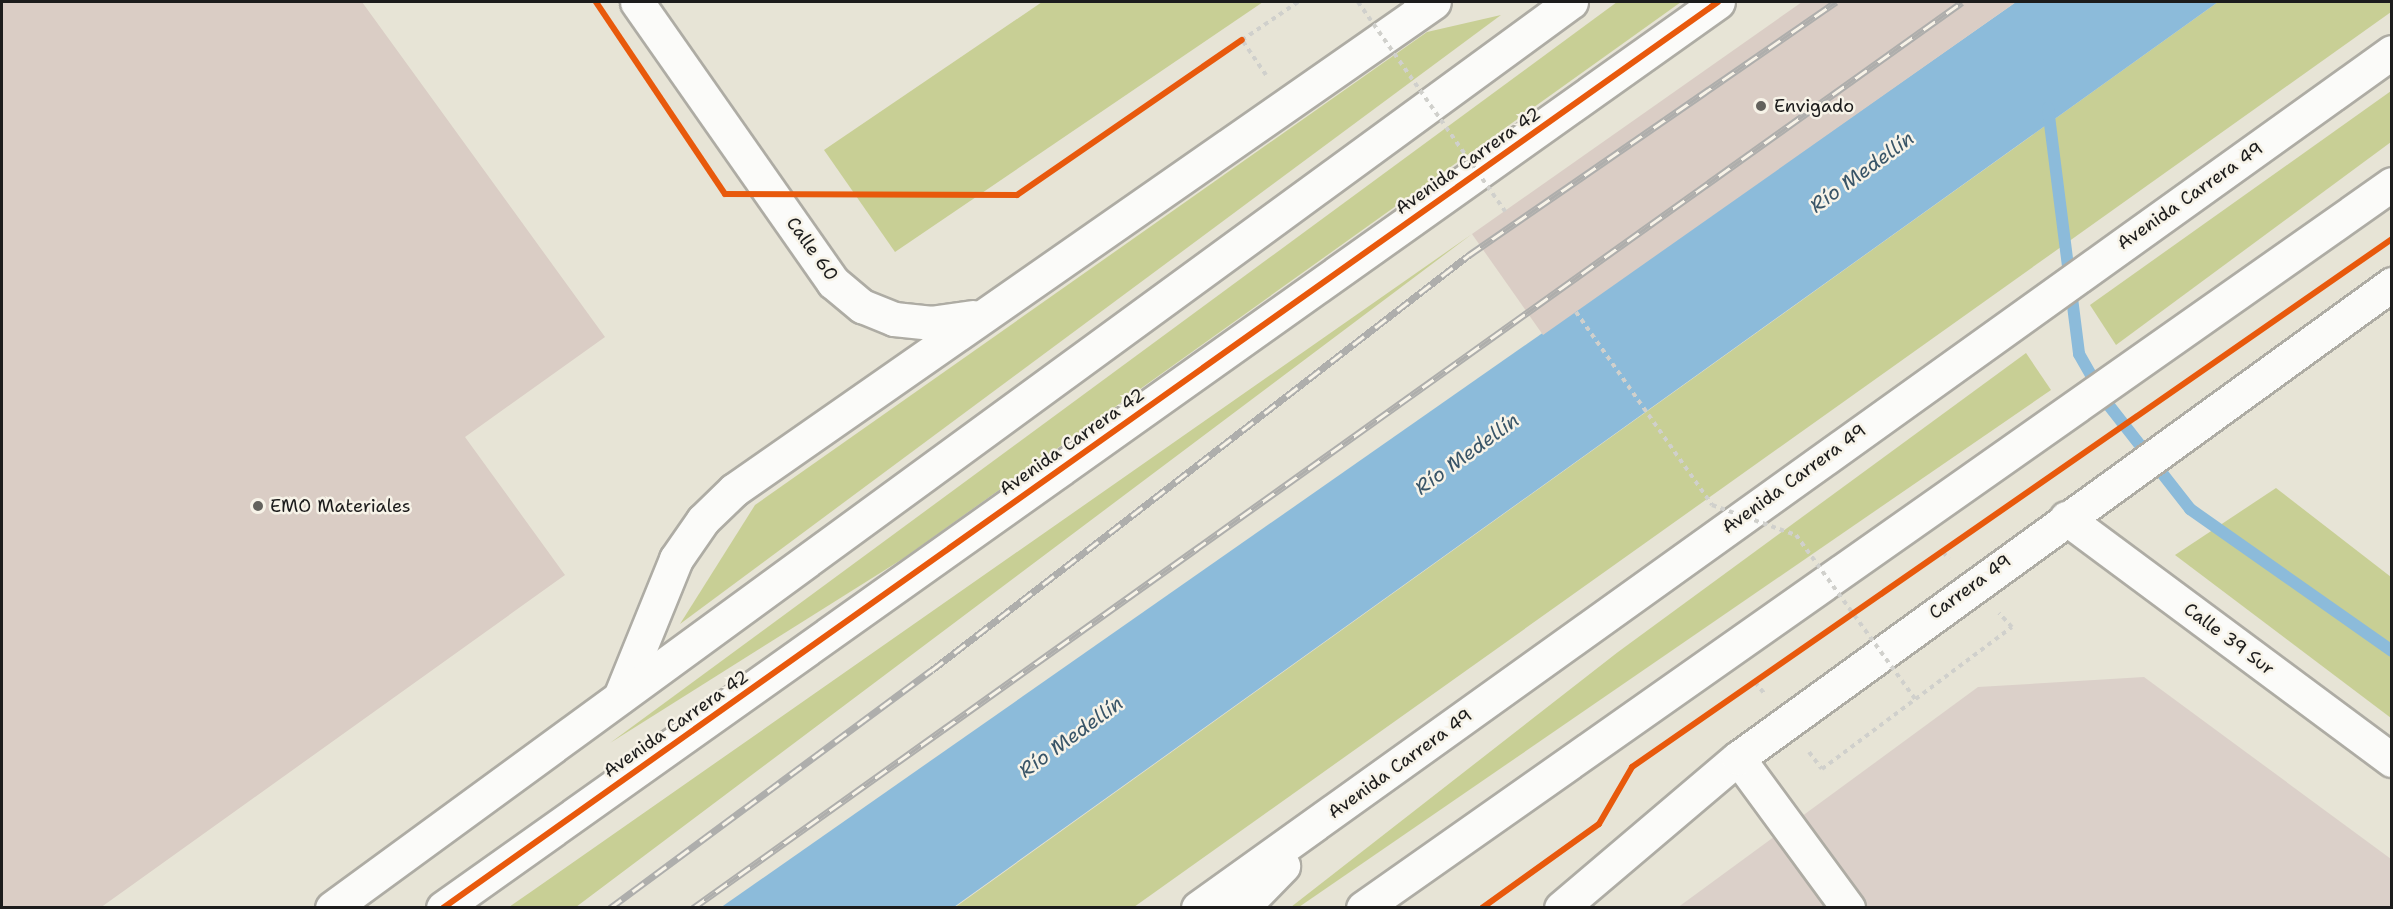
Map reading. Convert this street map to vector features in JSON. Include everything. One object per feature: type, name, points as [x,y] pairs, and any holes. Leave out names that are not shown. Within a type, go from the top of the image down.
[{"type":"main road","name":"Calle 60","points":[[637,2],[833,282],[862,306],[894,319],[930,323],[978,316]]},
{"type":"main road","points":[[332,908],[1571,2]]},
{"type":"main road","name":"Avenida Carrera 42","points":[[443,908],[1718,2]]},
{"type":"main road","points":[[620,697],[676,559],[702,520],[734,490],[978,316],[1427,3]]},
{"type":"main road","name":"Avenida Carrera 49","points":[[1198,908],[2042,300],[2131,239],[2391,52]]},
{"type":"main road","points":[[1363,908],[2064,417],[2391,184]]},
{"type":"main road","name":"Carrera 49","points":[[1571,905],[1738,758],[2391,284]]},
{"type":"main road","name":"Calle 39 Sur","points":[[2066,518],[2391,760]]},
{"type":"main road","points":[[1738,758],[1848,908]]},
{"type":"main road","points":[[1242,908],[1349,801]]},
{"type":"path","points":[[1232,47],[1298,2]]},
{"type":"path","points":[[1358,2],[1505,211]]},
{"type":"path","points":[[1242,40],[1284,102]]},
{"type":"path","points":[[1576,312],[1712,505],[1796,535],[1915,699]]},
{"type":"path","points":[[1933,559],[1952,546]]},
{"type":"path","points":[[1849,617],[1858,611]]},
{"type":"path","points":[[1822,769],[2012,627]]},
{"type":"path","points":[[1746,689],[1765,676]]},
{"type":"shaded area","points":[[2144,677],[2391,859],[2391,907],[1677,908],[1978,687]]},
{"type":"green space","points":[[1042,2],[1263,2],[895,252],[824,150]]},
{"type":"green space","points":[[1617,2],[1681,2],[904,558],[610,743]]},
{"type":"green space","points":[[2218,2],[2391,2],[2391,12],[1134,907],[954,908]]},
{"type":"green space","points":[[1501,15],[680,624],[755,505],[1427,32]]},
{"type":"green space","points":[[2391,91],[2391,142],[2116,345],[2090,305]]},
{"type":"green space","points":[[1472,234],[576,907],[509,907],[535,889]]},
{"type":"green space","points":[[2026,353],[2051,390],[1299,907],[1291,907],[1618,652]]},
{"type":"green space","points":[[2276,488],[2391,577],[2391,718],[2175,555]]},
{"type":"water","name":"Río Medellín","points":[[2016,2],[2218,2],[954,907],[720,908]]},
{"type":"building","name":"EMO Materiales","points":[[2,2],[362,2],[605,337],[465,437],[565,575],[100,908],[2,908]]},
{"type":"building","name":"Envigado","points":[[1802,2],[2016,2],[1543,335],[1472,234]]},
{"type":"waterway","points":[[2048,108],[2079,354],[2107,403],[2190,509],[2392,651]]},
{"type":"railway","points":[[610,908],[932,670],[1469,255],[1836,2]]},
{"type":"railway","points":[[693,908],[1962,2]]},
{"type":"cycle path","points":[[596,2],[725,194],[1017,195],[1242,40]]},
{"type":"cycle path","points":[[443,908],[1718,2]]},
{"type":"cycle path","points":[[1482,908],[1599,824],[1632,767],[2392,239]]},
{"type":"place","name":"Envigado","points":[[1761,106]]},
{"type":"place","name":"EMO Materiales","points":[[258,506]]}]
